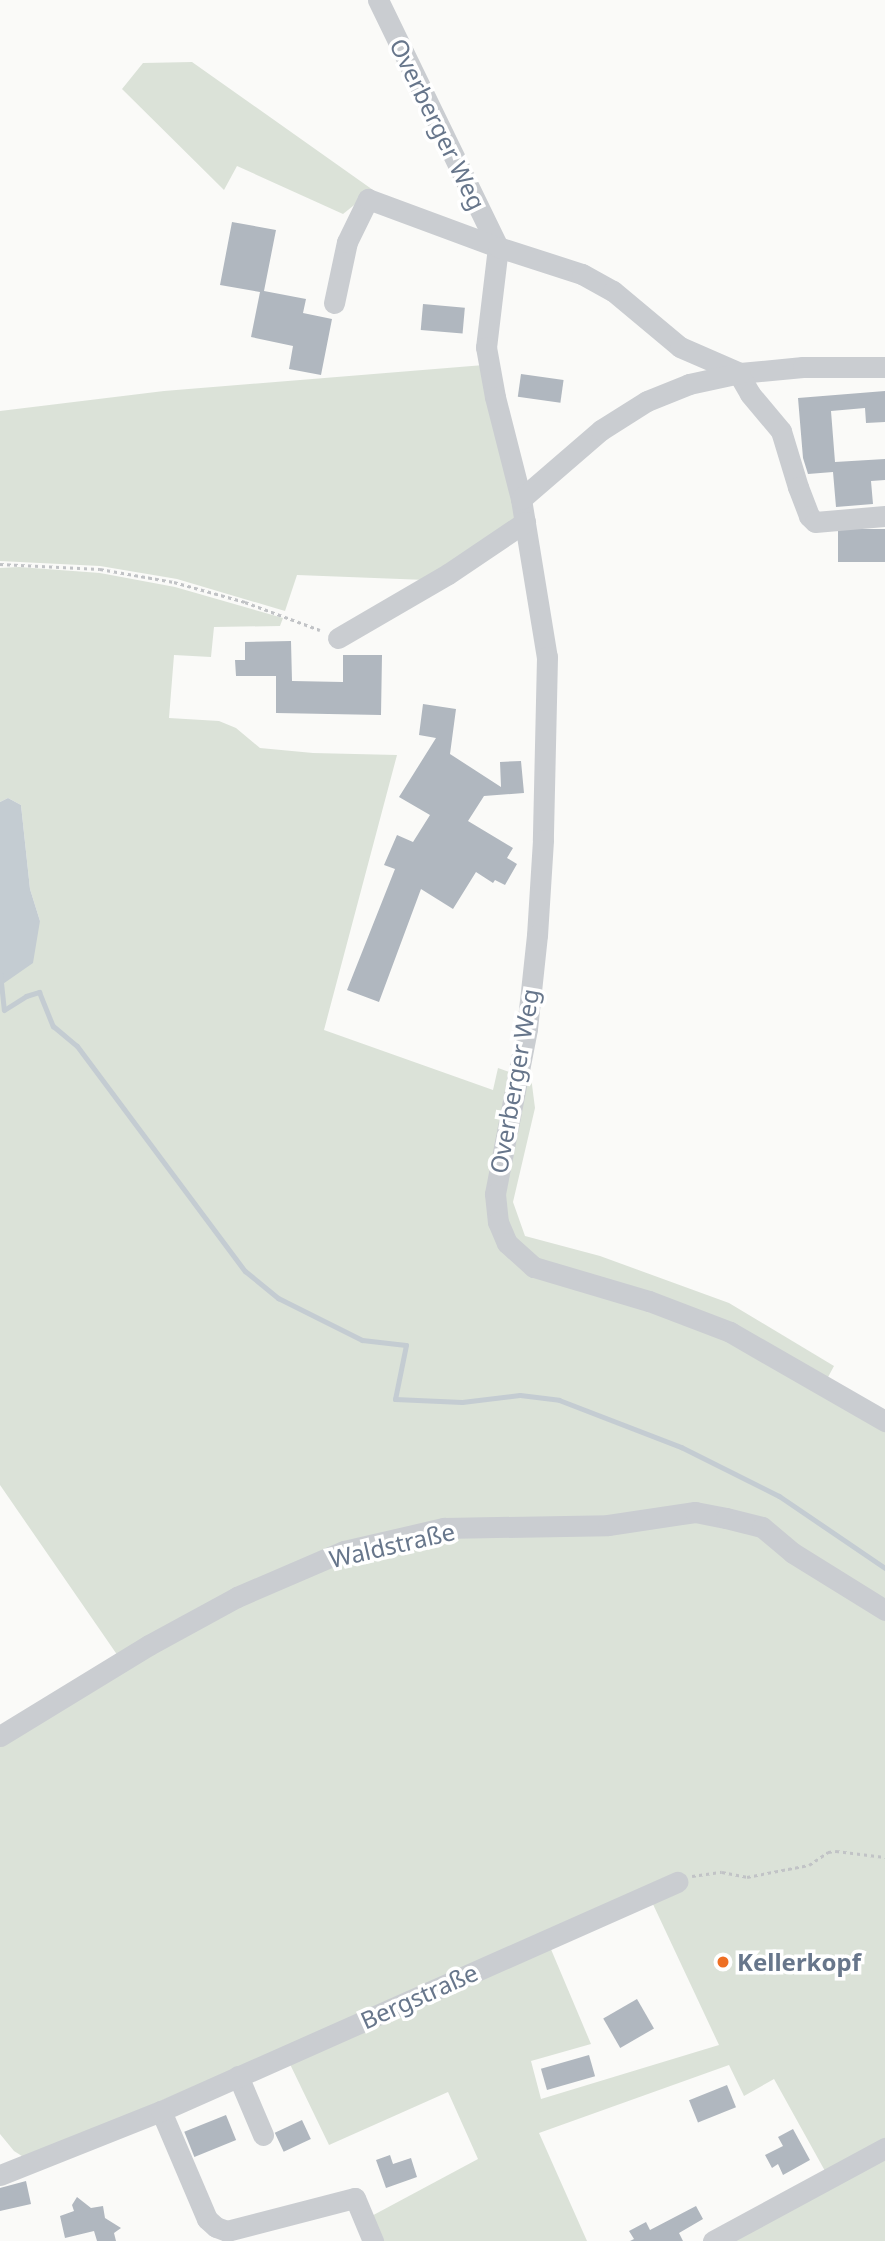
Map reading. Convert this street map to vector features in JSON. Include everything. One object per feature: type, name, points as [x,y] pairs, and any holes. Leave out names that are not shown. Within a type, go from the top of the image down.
[{"type":"street","name":"Overberger Weg","points":[[378,0],[498,247],[486,347],[495,397],[521,499],[547,657],[543,840],[527,1028],[495,1194],[498,1222],[507,1243],[534,1267],[649,1301],[730,1332],[885,1421]]},
{"type":"street","points":[[334,303],[347,242],[368,200],[582,274],[612,290],[680,347],[739,373],[750,394],[781,431],[809,516],[815,522],[885,516]]},
{"type":"street","points":[[521,499],[601,430],[647,401],[689,384],[739,373],[803,367],[885,367]]},
{"type":"street","points":[[338,638],[448,574],[525,522]]},
{"type":"street","name":"Waldstraße","points":[[0,1736],[106,1670],[237,1597],[344,1551],[444,1528],[608,1525],[695,1512],[762,1527],[793,1553],[885,1610]]},
{"type":"street","name":"Bergstraße","points":[[0,2175],[161,2111],[677,1882]]},
{"type":"street","points":[[238,2076],[263,2135]]},
{"type":"street","points":[[161,2111],[207,2219],[216,2227],[227,2231],[355,2198],[373,2241]]},
{"type":"street","points":[[713,2241],[885,2148]]},
{"type":"path","points":[[0,565],[100,569],[174,582],[296,619],[338,638]]},
{"type":"path","points":[[677,1882],[707,1872],[747,1877],[809,1865],[828,1852],[836,1851],[885,1857]]},
{"type":"shaded area","points":[[192,62],[373,190],[343,214],[237,166],[224,190],[122,89],[143,63]]},
{"type":"shaded area","points":[[484,365],[519,518],[426,580],[297,575],[285,611],[177,579],[100,566],[0,561],[0,411],[164,391]]},
{"type":"shaded area","points":[[0,568],[100,573],[175,587],[283,618],[280,626],[214,627],[211,657],[174,655],[169,718],[219,721],[236,728],[260,748],[313,753],[397,755],[324,1030],[493,1090],[498,1068],[515,1074],[492,1195],[504,1246],[729,1335],[885,1425],[885,1607],[726,1516],[545,1526],[341,1549],[118,1656],[0,1485],[0,986],[40,921],[30,889],[21,805],[8,798],[0,802]]},
{"type":"shaded area","points":[[8,798],[21,805],[30,889],[40,921],[33,963],[0,986],[0,802]]},
{"type":"shaded area","points":[[530,1069],[535,1108],[513,1202],[525,1236],[600,1256],[729,1303],[834,1366],[827,1379],[537,1264],[510,1241],[499,1194],[522,1077]]},
{"type":"shaded area","points":[[696,1515],[761,1529],[885,1612],[885,2140],[825,2171],[774,2079],[744,2096],[729,2065],[539,2133],[587,2241],[376,2241],[366,2219],[478,2159],[448,2092],[329,2145],[287,2058],[550,1947],[591,2044],[531,2061],[541,2099],[719,2045],[651,1900],[355,2019],[25,2158],[14,2151],[0,2134],[0,1747],[150,1648],[345,1554],[444,1531]]},
{"type":"shaded area","points":[[885,2155],[885,2241],[726,2241]]},
{"type":"building","points":[[232,222],[276,230],[264,291],[306,299],[303,313],[332,319],[321,375],[289,369],[293,346],[251,337],[260,292],[220,285]]},
{"type":"building","points":[[423,304],[465,308],[463,334],[421,330]]},
{"type":"building","points":[[521,374],[564,380],[560,403],[518,397]]},
{"type":"building","points":[[885,391],[885,422],[866,423],[865,408],[831,411],[835,462],[885,459],[885,480],[871,481],[873,504],[836,507],[833,472],[808,474],[803,458],[798,398]]},
{"type":"building","points":[[838,529],[885,529],[885,562],[838,562]]},
{"type":"building","points":[[291,641],[292,681],[343,682],[343,655],[382,655],[381,715],[276,713],[276,676],[236,676],[235,660],[245,660],[245,642]]},
{"type":"building","points":[[423,704],[456,709],[450,754],[501,787],[500,762],[521,761],[524,793],[484,796],[468,821],[513,848],[507,858],[517,864],[505,885],[495,880],[493,883],[476,872],[453,909],[421,889],[379,1002],[347,990],[395,869],[384,865],[397,835],[413,842],[430,815],[399,797],[436,738],[419,735]]},
{"type":"building","points":[[637,1999],[654,2028],[620,2048],[603,2019]]},
{"type":"building","points":[[589,2055],[595,2076],[547,2090],[541,2069]]},
{"type":"building","points":[[727,2085],[736,2107],[698,2123],[689,2100]]},
{"type":"building","points":[[226,2115],[236,2140],[194,2157],[184,2132]]},
{"type":"building","points":[[302,2120],[311,2139],[284,2152],[275,2133]]},
{"type":"building","points":[[793,2129],[810,2160],[783,2175],[778,2164],[772,2168],[765,2155],[783,2146],[778,2137]]},
{"type":"building","points":[[390,2155],[393,2164],[411,2158],[417,2177],[386,2188],[376,2160]]},
{"type":"building","points":[[26,2181],[31,2204],[0,2211],[0,2188]]},
{"type":"building","points":[[77,2197],[91,2208],[103,2206],[105,2218],[121,2228],[114,2233],[116,2241],[97,2241],[94,2231],[65,2238],[60,2216],[74,2211],[72,2205]]},
{"type":"building","points":[[696,2206],[703,2219],[679,2233],[683,2241],[630,2241],[634,2239],[629,2231],[646,2222],[650,2230]]},
{"type":"waterway","points":[[0,973],[4,1010],[26,996],[39,992],[53,1026],[77,1046],[245,1271],[278,1298],[362,1340],[406,1345],[395,1399],[462,1402],[520,1395],[559,1400],[681,1447],[779,1496],[885,1568]]},
{"type":"place","name":"Kellerkopf","points":[[723,1962]]}]
